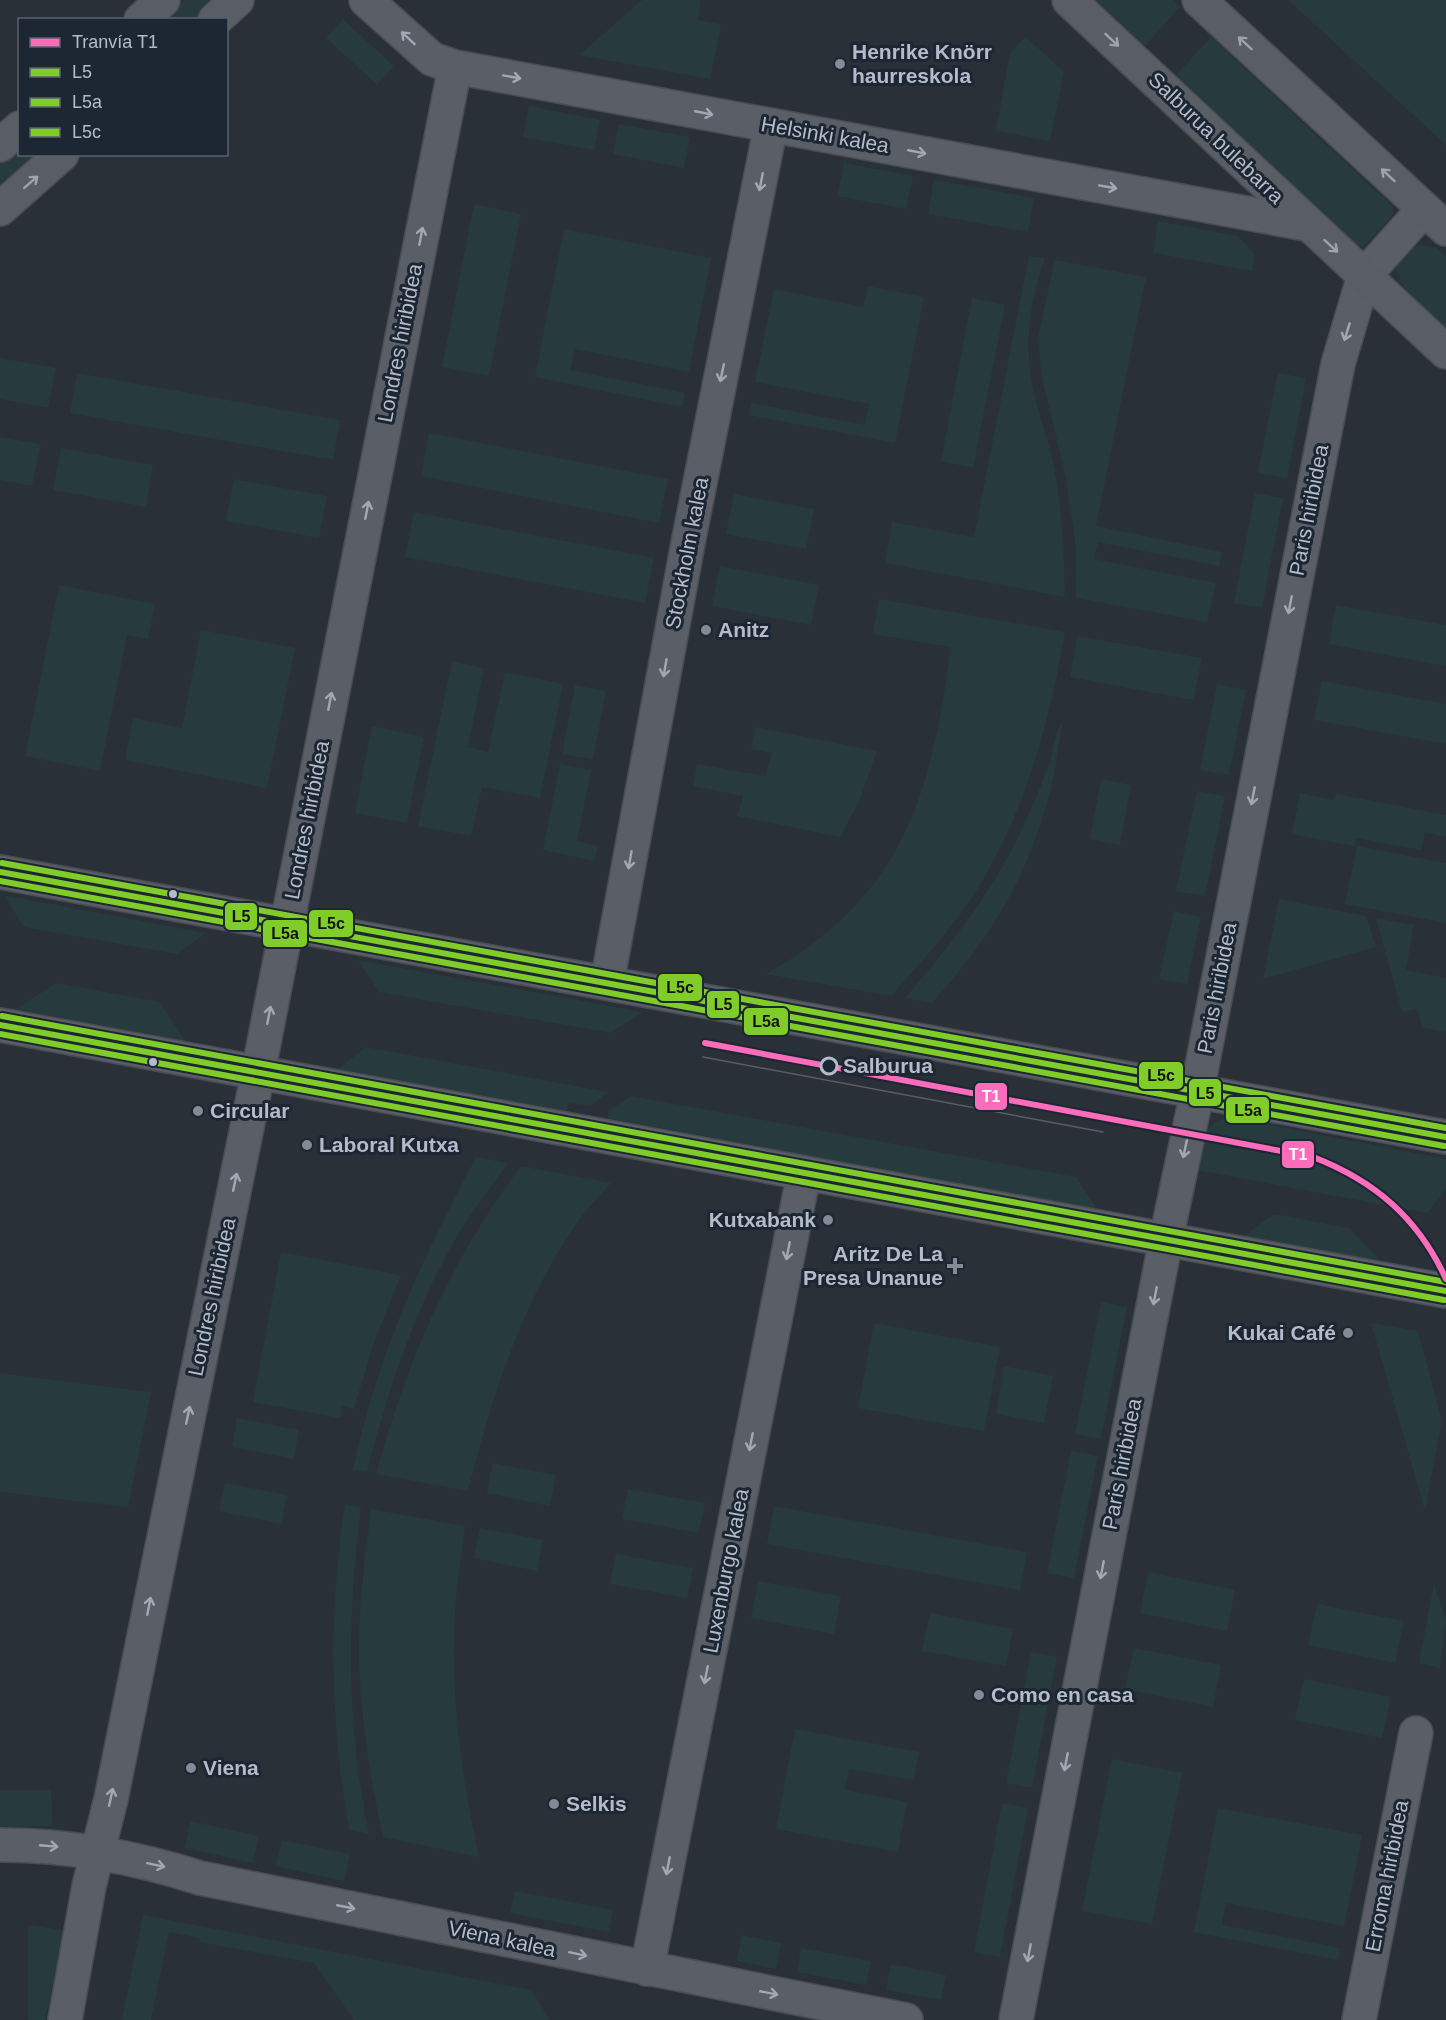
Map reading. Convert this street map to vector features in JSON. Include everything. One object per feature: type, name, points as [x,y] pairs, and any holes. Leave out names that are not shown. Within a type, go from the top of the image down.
[{"type":"street","points":[[143,18],[163,0]]},
{"type":"street","points":[[217,18],[237,0]]},
{"type":"street","name":"Helsinki kalea","points":[[366,0],[432,59],[455,67],[1306,224]]},
{"type":"street","name":"Salburua bulebarra","points":[[1069,0],[1306,224],[1446,352]]},
{"type":"street","points":[[1199,0],[1435,219],[1364,276]]},
{"type":"street","name":"Londres hiribidea","points":[[65,2020],[83,1917],[98,1854],[258,1072],[455,67]]},
{"type":"street","name":"Stockholm kalea","points":[[607,983],[688,543],[771,125]]},
{"type":"street","points":[[0,145],[18,130]]},
{"type":"street","points":[[0,209],[60,156]]},
{"type":"street","name":"Paris hiribidea","points":[[1016,2020],[1166,1239],[1197,1091],[1338,364],[1364,276]]},
{"type":"street","points":[[0,872],[1446,1137]]},
{"type":"street","points":[[0,1025],[1446,1291]]},
{"type":"street","name":"Luxenburgo kalea","points":[[647,1969],[804,1173]]},
{"type":"street","name":"Erroma hiribidea","points":[[1359,2020],[1416,1733]]},
{"type":"street","name":"Viena kalea","points":[[0,1845],[50,1845],[163,1866],[200,1878],[906,2020]]},
{"type":"green space","points":[[185,0],[218,0],[197,18],[165,18]]},
{"type":"green space","points":[[642,0],[701,0],[698,20],[721,24],[710,79],[579,55]]},
{"type":"green space","points":[[1096,0],[1173,0],[1180,7],[1145,46]]},
{"type":"green space","points":[[1288,0],[1446,0],[1446,145]]},
{"type":"green space","points":[[343,19],[394,66],[377,85],[326,38]]},
{"type":"green space","points":[[1026,37],[1064,72],[1050,141],[996,131],[1010,53]]},
{"type":"green space","points":[[1211,37],[1393,207],[1393,215],[1363,247],[1355,245],[1176,75]]},
{"type":"green space","points":[[529,106],[600,120],[594,150],[523,137]]},
{"type":"green space","points":[[619,124],[690,137],[684,168],[613,154]]},
{"type":"green space","points":[[18,148],[18,156],[42,156],[0,193],[0,164]]},
{"type":"green space","points":[[844,163],[913,176],[906,209],[837,196]]},
{"type":"green space","points":[[934,180],[1034,198],[1028,232],[928,214]]},
{"type":"green space","points":[[474,204],[521,214],[489,376],[442,367]]},
{"type":"green space","points":[[1158,221],[1237,236],[1255,254],[1252,271],[1153,253]]},
{"type":"green space","points":[[564,229],[711,258],[689,372],[575,349],[570,370],[685,393],[682,407],[535,377]]},
{"type":"green space","points":[[1421,245],[1437,248],[1446,256],[1446,329],[1413,298],[1397,273],[1397,262],[1404,252]]},
{"type":"green space","points":[[1029,256],[1045,258],[1032,309],[1029,362],[1031,380],[1052,458],[1058,493],[1063,537],[1065,597],[885,563],[892,522],[974,537]]},
{"type":"green space","points":[[1055,260],[1146,277],[1096,526],[1222,552],[1219,566],[1098,542],[1094,559],[1216,583],[1207,622],[1076,598],[1075,539],[1066,478],[1041,373],[1038,337]]},
{"type":"green space","points":[[868,286],[924,297],[895,443],[749,415],[751,403],[865,425],[869,404],[755,382],[774,289],[863,307]]},
{"type":"green space","points":[[972,298],[1005,305],[973,468],[941,461]]},
{"type":"green space","points":[[0,358],[56,368],[48,408],[0,399]]},
{"type":"green space","points":[[77,373],[340,420],[333,460],[70,413]]},
{"type":"green space","points":[[1278,373],[1306,378],[1287,478],[1258,473]]},
{"type":"green space","points":[[429,433],[668,479],[659,523],[421,476]]},
{"type":"green space","points":[[0,437],[41,444],[32,486],[0,480]]},
{"type":"green space","points":[[61,448],[153,465],[146,507],[53,490]]},
{"type":"green space","points":[[234,479],[327,496],[319,538],[226,521]]},
{"type":"green space","points":[[1255,493],[1283,498],[1262,608],[1234,603]]},
{"type":"green space","points":[[734,494],[814,509],[806,549],[726,534]]},
{"type":"green space","points":[[414,512],[654,558],[645,603],[405,557]]},
{"type":"green space","points":[[720,566],[819,585],[811,625],[712,606]]},
{"type":"green space","points":[[59,585],[155,604],[148,639],[127,635],[100,771],[25,756]]},
{"type":"green space","points":[[879,599],[1065,632],[1043,734],[1008,832],[993,863],[966,907],[891,996],[766,974],[813,944],[850,911],[880,875],[903,837],[920,795],[933,750],[951,647],[873,634]]},
{"type":"green space","points":[[1336,605],[1446,625],[1446,666],[1329,644]]},
{"type":"green space","points":[[201,630],[295,648],[267,788],[125,760],[133,718],[182,728]]},
{"type":"green space","points":[[1077,636],[1202,658],[1193,700],[1070,677]]},
{"type":"green space","points":[[452,661],[484,668],[468,747],[488,752],[505,672],[563,684],[540,798],[482,787],[471,836],[418,826]]},
{"type":"green space","points":[[1322,681],[1446,704],[1446,744],[1314,720]]},
{"type":"green space","points":[[1217,684],[1246,690],[1229,775],[1200,770]]},
{"type":"green space","points":[[575,685],[606,691],[593,759],[562,754]]},
{"type":"green space","points":[[1063,722],[1054,776],[1037,836],[1001,912],[970,957],[932,1003],[905,998],[967,921],[1007,859],[1039,790],[1050,761],[1056,735]]},
{"type":"green space","points":[[372,726],[424,737],[407,823],[355,813]]},
{"type":"green space","points":[[755,727],[877,751],[859,802],[840,837],[737,816],[743,796],[693,786],[697,764],[765,776],[772,753],[751,749]]},
{"type":"green space","points":[[560,764],[591,770],[577,841],[598,846],[595,861],[543,850]]},
{"type":"green space","points":[[1101,779],[1131,785],[1120,845],[1090,839]]},
{"type":"green space","points":[[1197,791],[1225,796],[1205,896],[1176,891]]},
{"type":"green space","points":[[1300,793],[1334,800],[1336,794],[1446,815],[1446,837],[1425,832],[1421,850],[1356,838],[1354,846],[1292,834]]},
{"type":"green space","points":[[1357,846],[1446,863],[1446,923],[1345,904]]},
{"type":"green space","points":[[4,895],[206,933],[177,954],[24,927]]},
{"type":"green space","points":[[1279,899],[1366,916],[1376,947],[1263,979]]},
{"type":"green space","points":[[1174,911],[1201,917],[1187,984],[1159,979]]},
{"type":"green space","points":[[1376,918],[1414,925],[1406,970],[1446,978],[1446,1032],[1423,1028],[1417,1009],[1402,1012]]},
{"type":"green space","points":[[358,960],[643,1012],[611,1033],[379,992]]},
{"type":"green space","points":[[56,983],[160,1002],[185,1041],[16,1009]]},
{"type":"green space","points":[[366,1047],[608,1092],[591,1106],[568,1103],[567,1111],[338,1069]]},
{"type":"green space","points":[[631,1096],[1076,1177],[1097,1209],[608,1118],[608,1111]]},
{"type":"green space","points":[[1229,1117],[1446,1159],[1446,1189],[1427,1213],[1197,1170],[1207,1130],[1220,1120]]},
{"type":"green space","points":[[476,1157],[508,1163],[462,1228],[427,1294],[393,1382],[367,1472],[353,1470],[375,1387],[403,1309],[419,1271]]},
{"type":"green space","points":[[521,1166],[611,1183],[578,1221],[558,1252],[525,1317],[487,1420],[468,1491],[376,1474],[402,1390],[434,1313],[472,1239]]},
{"type":"green space","points":[[1274,1214],[1349,1228],[1381,1261],[1244,1236]]},
{"type":"green space","points":[[281,1252],[401,1275],[373,1345],[354,1409],[342,1406],[340,1418],[253,1402]]},
{"type":"green space","points":[[1101,1302],[1127,1307],[1101,1439],[1075,1434]]},
{"type":"green space","points":[[874,1323],[1000,1347],[984,1431],[858,1408]]},
{"type":"green space","points":[[1371,1323],[1418,1331],[1442,1421],[1425,1510]]},
{"type":"green space","points":[[1004,1366],[1053,1376],[1044,1423],[996,1414]]},
{"type":"green space","points":[[0,1373],[151,1392],[128,1507],[0,1492]]},
{"type":"green space","points":[[237,1418],[299,1430],[294,1459],[232,1447]]},
{"type":"green space","points":[[1071,1451],[1098,1456],[1074,1578],[1047,1573]]},
{"type":"green space","points":[[492,1463],[556,1475],[550,1506],[487,1493]]},
{"type":"green space","points":[[225,1483],[287,1495],[281,1524],[219,1511]]},
{"type":"green space","points":[[628,1489],[705,1503],[699,1533],[622,1519]]},
{"type":"green space","points":[[345,1504],[361,1507],[353,1590],[351,1670],[356,1751],[369,1834],[349,1830],[335,1707],[334,1627]]},
{"type":"green space","points":[[774,1506],[1027,1552],[1020,1590],[767,1544]]},
{"type":"green space","points":[[371,1509],[465,1526],[455,1614],[454,1675],[467,1797],[479,1857],[383,1837],[367,1748],[359,1660],[364,1565]]},
{"type":"green space","points":[[480,1528],[543,1540],[537,1571],[474,1558]]},
{"type":"green space","points":[[616,1554],[693,1568],[687,1598],[610,1584]]},
{"type":"green space","points":[[1148,1572],[1235,1590],[1227,1631],[1140,1613]]},
{"type":"green space","points":[[758,1581],[841,1596],[834,1634],[751,1618]]},
{"type":"green space","points":[[1434,1583],[1446,1621],[1440,1668],[1419,1663]]},
{"type":"green space","points":[[1317,1604],[1404,1621],[1395,1663],[1308,1645]]},
{"type":"green space","points":[[930,1613],[1013,1629],[1006,1666],[922,1651]]},
{"type":"green space","points":[[1134,1648],[1221,1665],[1213,1707],[1125,1689]]},
{"type":"green space","points":[[1031,1652],[1057,1657],[1032,1788],[1006,1783]]},
{"type":"green space","points":[[1304,1679],[1391,1697],[1382,1738],[1295,1720]]},
{"type":"green space","points":[[795,1729],[919,1752],[913,1780],[849,1769],[845,1790],[907,1802],[898,1852],[776,1829]]},
{"type":"green space","points":[[1112,1759],[1182,1773],[1152,1924],[1082,1911]]},
{"type":"green space","points":[[0,1790],[51,1790],[52,1826],[0,1827]]},
{"type":"green space","points":[[1002,1803],[1028,1808],[1000,1957],[974,1952]]},
{"type":"green space","points":[[1218,1808],[1362,1835],[1344,1926],[1226,1903],[1222,1925],[1340,1948],[1338,1960],[1194,1932]]},
{"type":"green space","points":[[190,1821],[259,1836],[253,1863],[185,1848]]},
{"type":"green space","points":[[282,1840],[350,1854],[344,1881],[276,1866]]},
{"type":"green space","points":[[515,1891],[613,1910],[609,1932],[510,1913]]},
{"type":"green space","points":[[143,1915],[531,1990],[550,2020],[354,2020],[314,1963],[199,1942],[200,1938],[169,1932],[151,2020],[122,2020]]},
{"type":"green space","points":[[32,1925],[60,1930],[63,1936],[45,2020],[29,2020],[28,2017],[28,1927]]},
{"type":"green space","points":[[742,1935],[781,1943],[776,1969],[737,1961]]},
{"type":"green space","points":[[801,1948],[871,1961],[866,1985],[797,1972]]},
{"type":"green space","points":[[891,1964],[946,1975],[941,2000],[886,1990]]},
{"type":"tram line","name":"T1","points":[[705,1043],[1313,1157],[1356,1178],[1392,1204],[1422,1238],[1446,1279]]},
{"type":"tram line","points":[[703,1057],[1103,1132]]},
{"type":"transit line","name":"L5c","points":[[2,863],[1446,1128]]},
{"type":"transit line","name":"L5","points":[[0,872],[1446,1137]]},
{"type":"transit line","name":"L5a","points":[[0,881],[1444,1146]]},
{"type":"transit line","name":"L5c","points":[[2,1016],[1446,1282]]},
{"type":"transit line","name":"L5","points":[[0,1025],[1446,1291]]},
{"type":"transit line","name":"L5a","points":[[0,1034],[1444,1300]]},
{"type":"place","name":"Henrike Knörr haurreskola","points":[[840,64]]},
{"type":"place","name":"Anitz","points":[[706,630]]},
{"type":"place","name":"Salburua","points":[[829,1066]]},
{"type":"place","name":"Circular","points":[[198,1111]]},
{"type":"place","name":"Laboral Kutxa","points":[[307,1145]]},
{"type":"place","name":"Kutxabank","points":[[828,1220]]},
{"type":"place","name":"Aritz De La Presa Unanue","points":[[955,1266]]},
{"type":"place","name":"Kukai Café","points":[[1348,1333]]},
{"type":"place","name":"Como en casa","points":[[979,1695]]},
{"type":"place","name":"Viena","points":[[191,1768]]},
{"type":"place","name":"Selkis","points":[[554,1804]]}]
